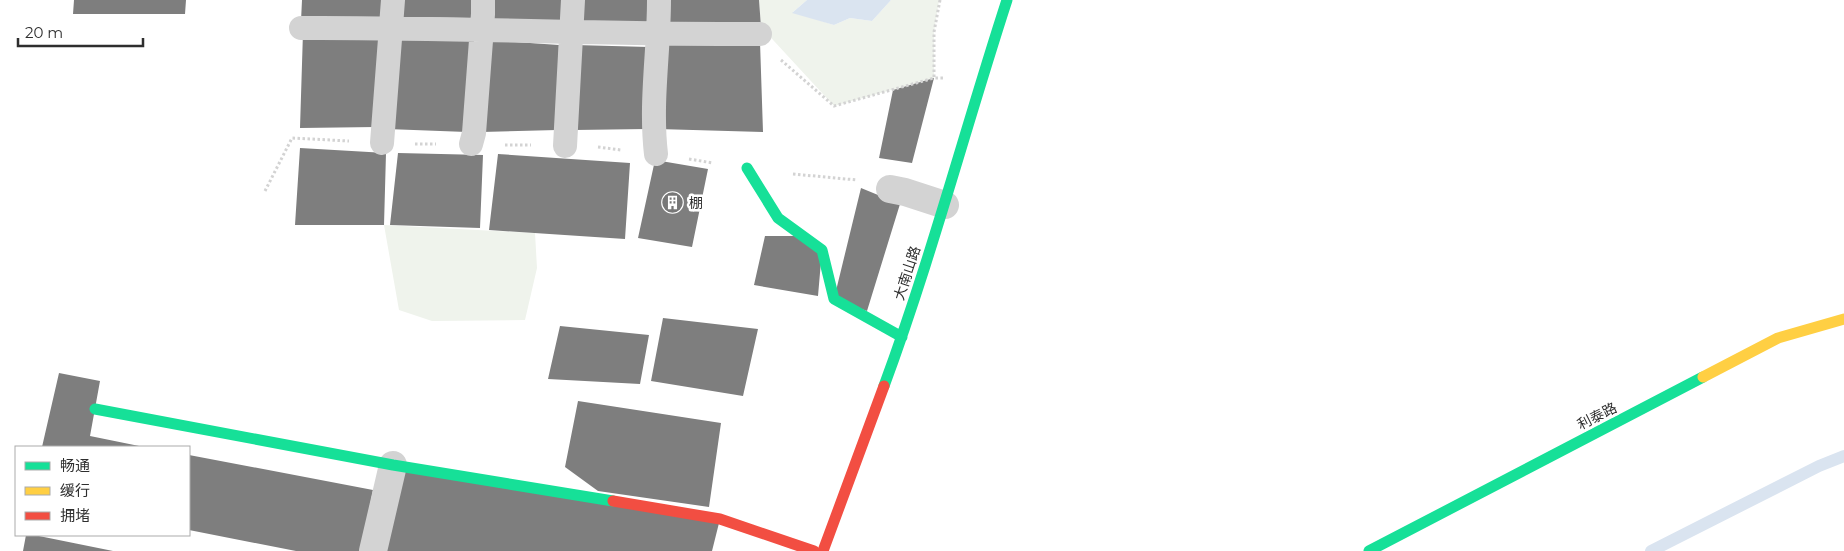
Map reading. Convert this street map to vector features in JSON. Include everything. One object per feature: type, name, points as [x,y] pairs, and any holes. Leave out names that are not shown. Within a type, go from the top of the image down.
[{"type":"street","name":"大南山路","points":[[823,551],[902,337],[945,205],[980,79],[1007,0]]},
{"type":"street","points":[[747,168],[778,218],[822,250],[834,299],[902,337]]},
{"type":"street","points":[[890,189],[945,205]]},
{"type":"street","name":"利泰路","points":[[1369,551],[1778,338],[1844,319]]},
{"type":"street","points":[[95,409],[393,464],[720,519],[814,551]]},
{"type":"street","points":[[373,551],[393,464]]},
{"type":"lane","points":[[382,143],[393,0]]},
{"type":"lane","points":[[471,144],[474,133],[483,0]]},
{"type":"lane","points":[[565,146],[572,0]]},
{"type":"lane","points":[[656,154],[653,130],[658,0]]},
{"type":"lane","points":[[301,28],[392,27],[571,32],[760,34]]},
{"type":"path","points":[[934,78],[934,32],[940,0]]},
{"type":"path","points":[[760,34],[778,58],[834,106],[934,78],[980,79]]},
{"type":"shaded area","points":[[759,0],[807,0],[793,12],[834,25],[850,18],[872,21],[891,0],[939,0],[934,32],[934,78],[834,106],[761,27]]},
{"type":"shaded area","points":[[807,0],[891,0],[872,21],[850,18],[834,25],[792,13]]},
{"type":"shaded area","points":[[384,225],[535,233],[537,268],[525,320],[432,321],[399,310]]},
{"type":"building","points":[[74,0],[186,0],[185,14],[73,14]]},
{"type":"building","points":[[302,0],[390,0],[390,21],[301,21]]},
{"type":"building","points":[[397,0],[477,0],[477,18],[397,17]]},
{"type":"building","points":[[487,0],[567,0],[567,20],[487,20]]},
{"type":"building","points":[[578,0],[652,0],[654,26],[578,21]]},
{"type":"building","points":[[664,0],[759,0],[761,27],[664,26]]},
{"type":"building","points":[[303,32],[381,38],[376,127],[300,128]]},
{"type":"building","points":[[393,35],[474,41],[467,132],[387,129]]},
{"type":"building","points":[[485,40],[559,45],[557,130],[481,132]]},
{"type":"building","points":[[760,42],[763,132],[658,129],[664,45]]},
{"type":"building","points":[[575,45],[649,47],[647,129],[574,130]]},
{"type":"building","points":[[934,78],[912,163],[879,158],[893,90]]},
{"type":"building","points":[[300,148],[386,153],[384,225],[295,225]]},
{"type":"building","points":[[398,153],[483,155],[480,228],[390,225]]},
{"type":"building","points":[[498,154],[630,163],[625,239],[489,230]]},
{"type":"building","name":"棚","points":[[655,160],[708,169],[692,247],[638,238]]},
{"type":"building","points":[[861,188],[900,204],[867,311],[834,299]]},
{"type":"building","points":[[765,236],[801,236],[822,250],[818,296],[754,285]]},
{"type":"building","points":[[663,318],[758,329],[743,396],[651,381]]},
{"type":"building","points":[[560,326],[649,335],[640,384],[548,379]]},
{"type":"building","points":[[59,373],[100,381],[90,436],[139,446],[42,446]]},
{"type":"building","points":[[578,401],[721,423],[709,507],[598,491],[565,467]]},
{"type":"building","points":[[190,455],[373,490],[361,551],[296,551],[190,530]]},
{"type":"building","points":[[393,465],[720,519],[712,551],[373,551]]},
{"type":"building","points":[[26,536],[39,536],[113,551],[23,551]]},
{"type":"waterway","points":[[1651,551],[1819,466],[1844,456]]},
{"type":"traffic: fast","points":[[884,386],[932,242],[1007,0]]},
{"type":"traffic: fast","points":[[747,168],[778,218],[822,250],[834,299],[902,337]]},
{"type":"traffic: fast","points":[[1369,551],[1703,377]]},
{"type":"traffic: fast","points":[[95,409],[393,465],[613,501]]},
{"type":"traffic: slow","points":[[1703,377],[1778,338],[1844,319]]},
{"type":"traffic: jam","points":[[823,551],[884,386]]},
{"type":"traffic: jam","points":[[613,501],[720,519],[814,551]]},
{"type":"place","name":"棚","points":[[673,203]]}]
